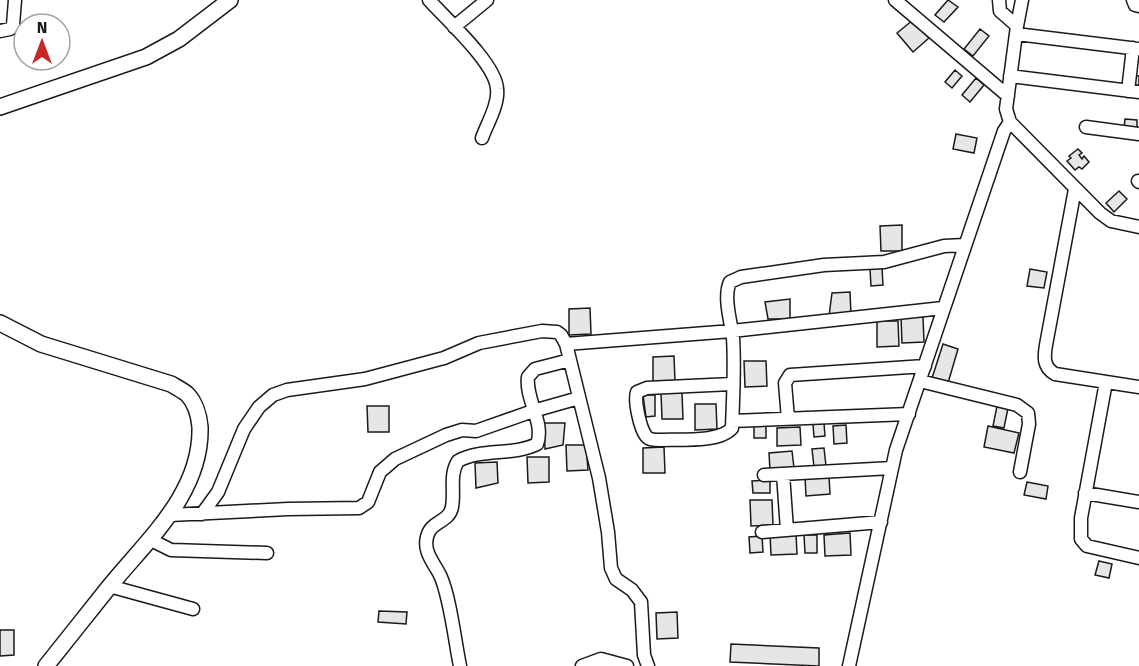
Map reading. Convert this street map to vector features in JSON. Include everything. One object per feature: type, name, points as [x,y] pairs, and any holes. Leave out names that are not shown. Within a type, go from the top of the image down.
[{"type":"main road","points":[[0,106],[146,57],[178,39],[230,0]]},
{"type":"main road","points":[[0,322],[41,344],[171,384],[188,394],[200,420],[200,443],[186,486],[170,515],[46,666]]},
{"type":"street","points":[[0,31],[10,29],[12,25],[15,0]]},
{"type":"street","points":[[429,0],[482,59],[496,82],[496,99],[482,138]]},
{"type":"street","points":[[454,27],[488,0]]},
{"type":"street","points":[[895,0],[1008,96]]},
{"type":"street","points":[[999,0],[1000,11],[1016,30],[1136,49],[1133,92],[1010,76]]},
{"type":"street","points":[[1022,0],[1006,109],[1010,122],[1100,213],[1111,221],[1139,227]]},
{"type":"street","points":[[1133,0],[1135,5],[1139,6]]},
{"type":"street","points":[[849,666],[896,450],[1004,131],[1010,122]]},
{"type":"street","points":[[1086,127],[1139,134]]},
{"type":"street","points":[[1075,189],[1046,345],[1045,364],[1055,374],[1139,387]]},
{"type":"street","points":[[732,384],[647,388],[637,392],[637,410],[644,433],[652,440],[723,436],[732,428],[732,384],[732,331],[728,285],[730,282],[741,277],[824,265],[884,262],[944,246],[965,244]]},
{"type":"street","points":[[566,344],[732,331],[944,308]]},
{"type":"street","points":[[202,514],[218,492],[244,429],[259,407],[273,395],[287,390],[365,379],[444,358],[479,343],[542,331],[557,332],[566,344],[599,478],[611,568],[616,579],[632,590],[641,603],[644,620],[644,655],[648,666]]},
{"type":"street","points":[[460,666],[444,588],[426,549],[427,535],[434,523],[450,514],[453,476],[458,461],[470,457],[519,450],[537,444],[539,430],[527,389],[528,377],[535,369],[570,360]]},
{"type":"street","points":[[788,418],[785,383],[790,375],[925,366]]},
{"type":"street","points":[[920,381],[1017,405],[1028,413],[1029,424],[1020,472]]},
{"type":"street","points":[[1106,382],[1080,529],[1083,543],[1087,546],[1139,558]]},
{"type":"street","points":[[170,515],[359,508],[368,502],[380,472],[395,459],[446,435],[462,430],[476,430],[579,398]]},
{"type":"street","points":[[732,421],[909,414]]},
{"type":"street","points":[[764,475],[892,468]]},
{"type":"street","points":[[783,474],[787,530]]},
{"type":"street","points":[[1085,493],[1139,502]]},
{"type":"street","points":[[762,532],[881,522]]},
{"type":"street","points":[[149,539],[171,550],[267,553]]},
{"type":"street","points":[[110,586],[193,609]]},
{"type":"street","points":[[582,666],[601,659],[627,666]]},
{"type":"building","points":[[948,0],[958,7],[944,22],[935,15]]},
{"type":"building","points":[[913,20],[929,38],[913,52],[897,33]]},
{"type":"building","points":[[980,29],[989,36],[973,56],[964,49]]},
{"type":"building","points":[[955,70],[962,76],[952,88],[945,82]]},
{"type":"building","points":[[1131,75],[1139,76],[1139,86],[1130,85]]},
{"type":"building","points":[[976,78],[984,85],[970,102],[962,95]]},
{"type":"building","points":[[1125,119],[1137,120],[1137,129],[1124,128]]},
{"type":"building","points":[[956,134],[977,138],[974,153],[953,149]]},
{"type":"building","points":[[1078,149],[1082,153],[1079,155],[1082,159],[1084,156],[1089,162],[1082,169],[1079,167],[1075,170],[1067,161],[1071,158],[1069,156]]},
{"type":"building","points":[[1119,191],[1127,199],[1114,212],[1106,203]]},
{"type":"building","points":[[902,225],[902,251],[881,251],[880,226]]},
{"type":"building","points":[[882,268],[883,285],[871,286],[870,269]]},
{"type":"building","points":[[1030,269],[1047,272],[1044,288],[1027,286]]},
{"type":"building","points":[[850,292],[851,315],[829,316],[832,293]]},
{"type":"building","points":[[790,299],[790,319],[768,319],[765,302]]},
{"type":"building","points":[[590,308],[591,334],[569,335],[569,309]]},
{"type":"building","points":[[901,317],[923,317],[924,342],[902,343]]},
{"type":"building","points":[[877,321],[898,321],[899,346],[877,347]]},
{"type":"building","points":[[943,344],[958,349],[948,383],[932,378]]},
{"type":"building","points":[[674,356],[675,382],[653,382],[653,357]]},
{"type":"building","points":[[744,361],[766,361],[767,386],[745,387]]},
{"type":"building","points":[[661,393],[682,393],[683,419],[662,419]]},
{"type":"building","points":[[643,395],[655,395],[655,416],[646,417]]},
{"type":"building","points":[[695,404],[716,404],[717,429],[695,430]]},
{"type":"building","points":[[367,406],[389,406],[389,432],[368,432]]},
{"type":"building","points":[[997,406],[1008,408],[1004,428],[993,426]]},
{"type":"building","points":[[544,423],[565,423],[563,445],[545,449]]},
{"type":"building","points":[[824,423],[825,436],[814,437],[813,424]]},
{"type":"building","points":[[754,425],[766,425],[766,438],[754,438]]},
{"type":"building","points":[[846,425],[847,443],[834,444],[833,426]]},
{"type":"building","points":[[988,426],[1019,433],[1014,453],[984,447]]},
{"type":"building","points":[[800,427],[801,445],[777,446],[777,428]]},
{"type":"building","points":[[566,445],[586,445],[588,470],[567,471]]},
{"type":"building","points":[[664,447],[665,473],[643,473],[643,448]]},
{"type":"building","points":[[824,448],[826,466],[814,467],[812,449]]},
{"type":"building","points":[[792,451],[794,468],[770,470],[769,453]]},
{"type":"building","points":[[527,457],[549,457],[549,482],[528,483]]},
{"type":"building","points":[[497,462],[498,483],[476,488],[475,463]]},
{"type":"building","points":[[829,476],[830,494],[806,496],[805,477]]},
{"type":"building","points":[[770,480],[770,493],[753,493],[752,481]]},
{"type":"building","points":[[1027,482],[1048,486],[1046,499],[1024,495]]},
{"type":"building","points":[[750,500],[772,500],[773,525],[751,526]]},
{"type":"building","points":[[796,533],[797,554],[771,555],[770,534]]},
{"type":"building","points":[[850,533],[851,555],[825,556],[824,535]]},
{"type":"building","points":[[804,535],[817,535],[817,553],[805,553]]},
{"type":"building","points":[[762,536],[763,552],[750,553],[749,537]]},
{"type":"building","points":[[1099,561],[1112,564],[1109,578],[1095,575]]},
{"type":"building","points":[[379,611],[407,612],[406,624],[378,622]]},
{"type":"building","points":[[677,612],[678,638],[657,639],[656,613]]},
{"type":"building","points":[[0,630],[14,630],[14,655],[0,656]]},
{"type":"building","points":[[731,644],[819,648],[819,666],[730,662]]}]
